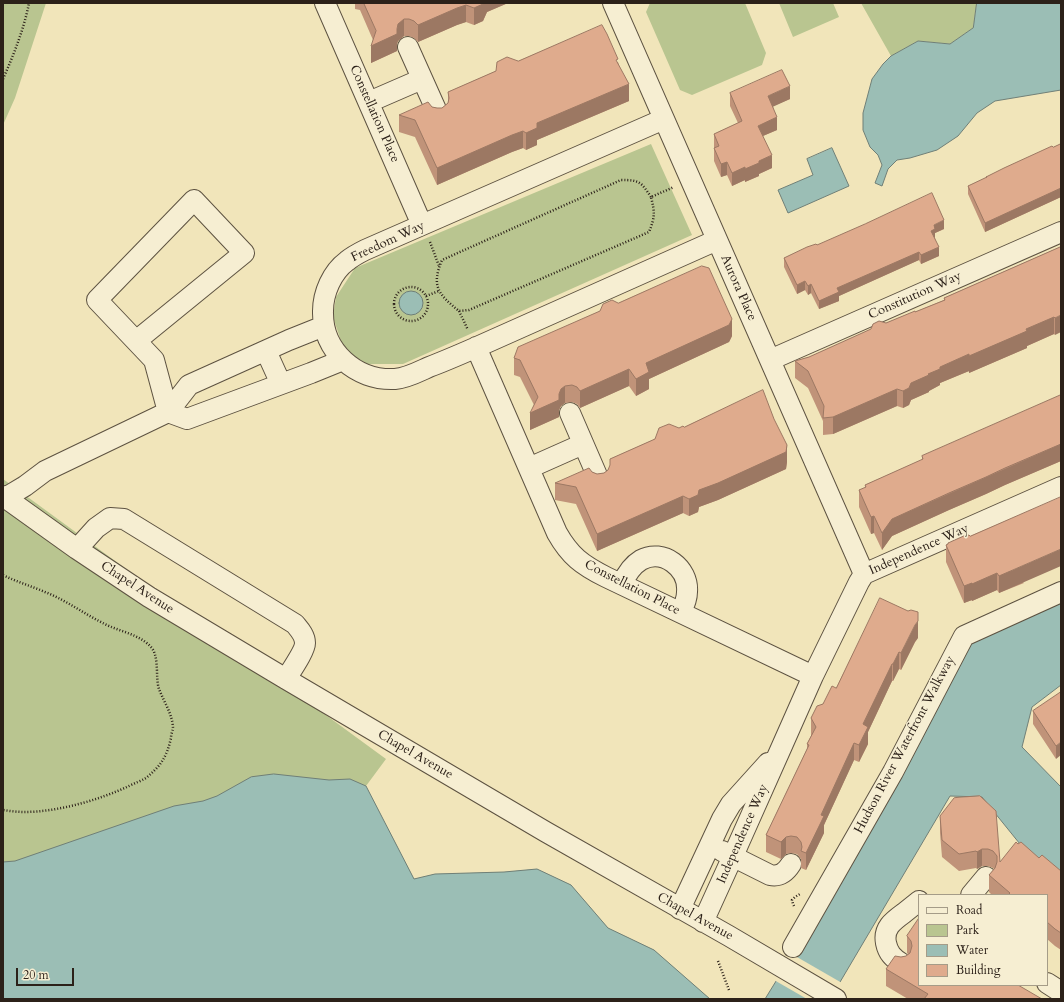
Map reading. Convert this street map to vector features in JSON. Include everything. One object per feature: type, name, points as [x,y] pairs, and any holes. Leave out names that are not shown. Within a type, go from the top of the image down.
[{"type":"street","name":"Constellation Place","points":[[325,3],[422,225]]},
{"type":"street","name":"Aurora Place","points":[[613,3],[864,574]]},
{"type":"street","points":[[408,47],[438,114]]},
{"type":"street","points":[[369,102],[422,79]]},
{"type":"street","name":"Freedom Way","points":[[664,119],[365,250],[347,260],[340,267],[330,282],[323,301],[324,326],[329,341],[343,360],[352,368],[360,372],[386,379],[404,378],[717,240]]},
{"type":"street","points":[[136,341],[244,253],[194,200],[97,300],[154,360],[168,412]]},
{"type":"street","name":"Constitution Way","points":[[770,360],[1061,232]]},
{"type":"street","points":[[4,497],[25,486],[45,471],[168,412],[190,385],[289,340],[324,326]]},
{"type":"street","name":"Constellation Place","points":[[476,347],[557,533],[562,542],[576,558],[584,565],[606,577],[813,676]]},
{"type":"street","points":[[266,351],[281,384]]},
{"type":"street","points":[[168,412],[187,419],[343,360]]},
{"type":"street","points":[[570,413],[599,480]]},
{"type":"street","points":[[529,468],[584,444]]},
{"type":"street","name":"Independence Way","points":[[703,922],[813,676],[864,574],[1061,487]]},
{"type":"street","name":"Chapel Avenue","points":[[4,497],[77,550],[149,597],[286,680],[836,999]]},
{"type":"street","points":[[77,550],[96,528],[110,518],[124,519],[295,624],[302,633],[305,644],[286,680]]},
{"type":"street","points":[[622,584],[628,571],[641,560],[649,557],[665,558],[673,562],[679,568],[687,583],[688,591],[681,612]]},
{"type":"street","name":"Hudson River Waterfront Walkway","points":[[793,948],[893,772],[964,636],[1061,592]]},
{"type":"street","name":"Independence Way","points":[[680,909],[722,819],[731,804],[763,770],[782,746]]},
{"type":"street","points":[[710,845],[770,875],[775,876],[784,873],[791,864]]},
{"type":"street","points":[[972,894],[986,877]]},
{"type":"street","points":[[901,963],[895,960],[887,946],[887,929],[895,920],[918,902]]},
{"type":"street","points":[[1048,984],[1061,992]]},
{"type":"path","points":[[3,78],[21,33],[29,3]]},
{"type":"path","points":[[621,180],[634,180],[643,185],[651,197],[654,210],[653,223],[649,232],[469,310],[459,311],[446,300],[439,291],[437,283],[439,266],[442,260],[621,180]]},
{"type":"path","points":[[651,197],[691,180]]},
{"type":"path","points":[[422,225],[439,266]]},
{"type":"path","points":[[407,288],[418,289],[426,296],[428,307],[423,316],[418,320],[407,321],[402,319],[395,310],[395,299],[398,294],[407,288]]},
{"type":"path","points":[[426,296],[439,291]]},
{"type":"path","points":[[3,575],[64,600],[88,615],[110,626],[138,637],[151,647],[157,667],[157,683],[170,712],[173,729],[168,750],[162,762],[145,778],[133,784],[114,793],[80,804],[24,812],[3,810]]},
{"type":"path","points":[[718,961],[729,990]]},
{"type":"green space","points":[[3,3],[46,3],[15,98],[3,125]]},
{"type":"green space","points":[[650,3],[745,3],[766,53],[762,65],[692,95],[680,90],[646,12]]},
{"type":"green space","points":[[779,3],[833,3],[839,17],[793,37]]},
{"type":"green space","points":[[861,3],[977,3],[973,28],[950,44],[918,41],[891,56]]},
{"type":"green space","points":[[651,144],[692,235],[403,364],[363,364],[343,347],[333,317],[336,297],[355,268]]},
{"type":"green space","points":[[3,479],[386,759],[366,786],[414,879],[435,874],[504,872],[537,869],[571,885],[608,928],[654,950],[710,999],[3,999]]},
{"type":"water","points":[[977,3],[1061,3],[1061,90],[995,101],[977,113],[958,136],[937,150],[910,158],[897,160],[888,169],[882,186],[875,183],[882,165],[878,155],[870,147],[863,130],[863,113],[872,79],[891,56],[918,41],[950,44],[973,28]]},
{"type":"water","points":[[832,148],[849,186],[788,213],[778,190],[813,175],[807,159]]},
{"type":"water","points":[[411,291],[419,295],[423,303],[419,311],[411,315],[403,311],[399,303],[403,295]]},
{"type":"water","points":[[1061,602],[1061,685],[1032,707],[1022,747],[1061,787],[1061,882],[1024,849],[982,797],[950,796],[830,999],[765,999],[794,952],[966,644]]},
{"type":"water","points":[[274,774],[329,780],[350,779],[366,786],[414,879],[435,874],[504,872],[537,869],[571,885],[608,928],[654,950],[710,999],[3,999],[3,862],[15,861],[174,806],[203,801],[217,796],[251,777]]},
{"type":"pier","points":[[790,953],[842,983],[832,999],[807,999],[774,980]]},
{"type":"building","points":[[364,3],[483,4],[474,8],[466,5],[418,25],[414,21],[404,19],[398,24],[397,34],[371,46],[376,31]]},
{"type":"building","points":[[602,25],[618,59],[616,60],[629,84],[537,123],[537,128],[526,133],[523,131],[512,135],[437,168],[415,120],[399,115],[428,102],[432,107],[442,108],[448,103],[448,92],[496,71],[497,62],[507,57],[518,61]]},
{"type":"building","points":[[782,70],[790,86],[768,96],[777,117],[758,126],[772,155],[759,161],[759,163],[732,173],[727,162],[721,164],[714,148],[719,146],[714,134],[742,121],[730,93]]},
{"type":"building","points":[[1061,144],[1061,188],[985,223],[968,186],[1052,146]]},
{"type":"building","points":[[932,193],[944,220],[934,225],[935,229],[931,231],[939,247],[921,255],[919,252],[837,288],[839,292],[819,301],[811,284],[808,286],[805,281],[797,285],[784,258],[807,247],[817,245],[865,224]]},
{"type":"building","points":[[1061,244],[1061,315],[1026,329],[1027,331],[969,356],[969,354],[940,367],[940,369],[911,383],[909,388],[903,391],[897,389],[833,417],[823,418],[824,406],[808,371],[795,361],[809,357],[871,329],[873,324],[879,321],[886,323],[945,300],[944,298],[1060,247]]},
{"type":"building","points":[[702,266],[709,268],[732,319],[729,325],[646,363],[649,372],[636,379],[629,369],[580,391],[577,387],[572,385],[565,386],[561,389],[559,400],[530,413],[538,397],[520,360],[514,358],[518,347],[600,311],[603,304],[612,300],[618,303]]},
{"type":"building","points":[[763,390],[774,419],[787,445],[786,452],[699,490],[698,495],[689,499],[683,496],[597,534],[576,487],[555,483],[589,468],[592,472],[597,474],[604,473],[608,470],[610,459],[655,439],[659,428],[669,424],[679,428],[684,427]]},
{"type":"building","points":[[1061,395],[1061,444],[892,519],[882,533],[874,516],[871,517],[859,490],[866,487],[865,485],[923,459],[922,456]]},
{"type":"building","points":[[1061,497],[1061,549],[999,576],[997,573],[964,586],[946,545],[948,543],[966,535],[970,536]]},
{"type":"building","points":[[880,598],[908,611],[911,610],[918,612],[918,621],[901,653],[899,652],[892,664],[863,724],[868,727],[859,745],[854,743],[821,815],[824,816],[806,853],[801,851],[801,842],[797,837],[786,837],[781,842],[766,835],[809,745],[807,744],[816,727],[811,718],[817,706],[823,704],[832,686],[836,688]]},
{"type":"building","points":[[1061,692],[1061,742],[1056,746],[1033,711]]},
{"type":"building","points":[[980,796],[996,811],[1000,862],[1016,842],[1018,844],[1021,842],[1039,858],[1042,855],[1061,871],[1061,933],[1048,923],[1048,894],[1009,894],[1010,893],[989,875],[995,868],[997,862],[997,856],[993,851],[982,849],[977,852],[959,854],[942,840],[940,816],[954,798]]},
{"type":"building","points":[[918,920],[918,986],[1020,986],[1042,999],[924,999],[928,994],[886,969],[895,956],[906,956],[910,953],[912,946],[911,941],[907,936]]}]
